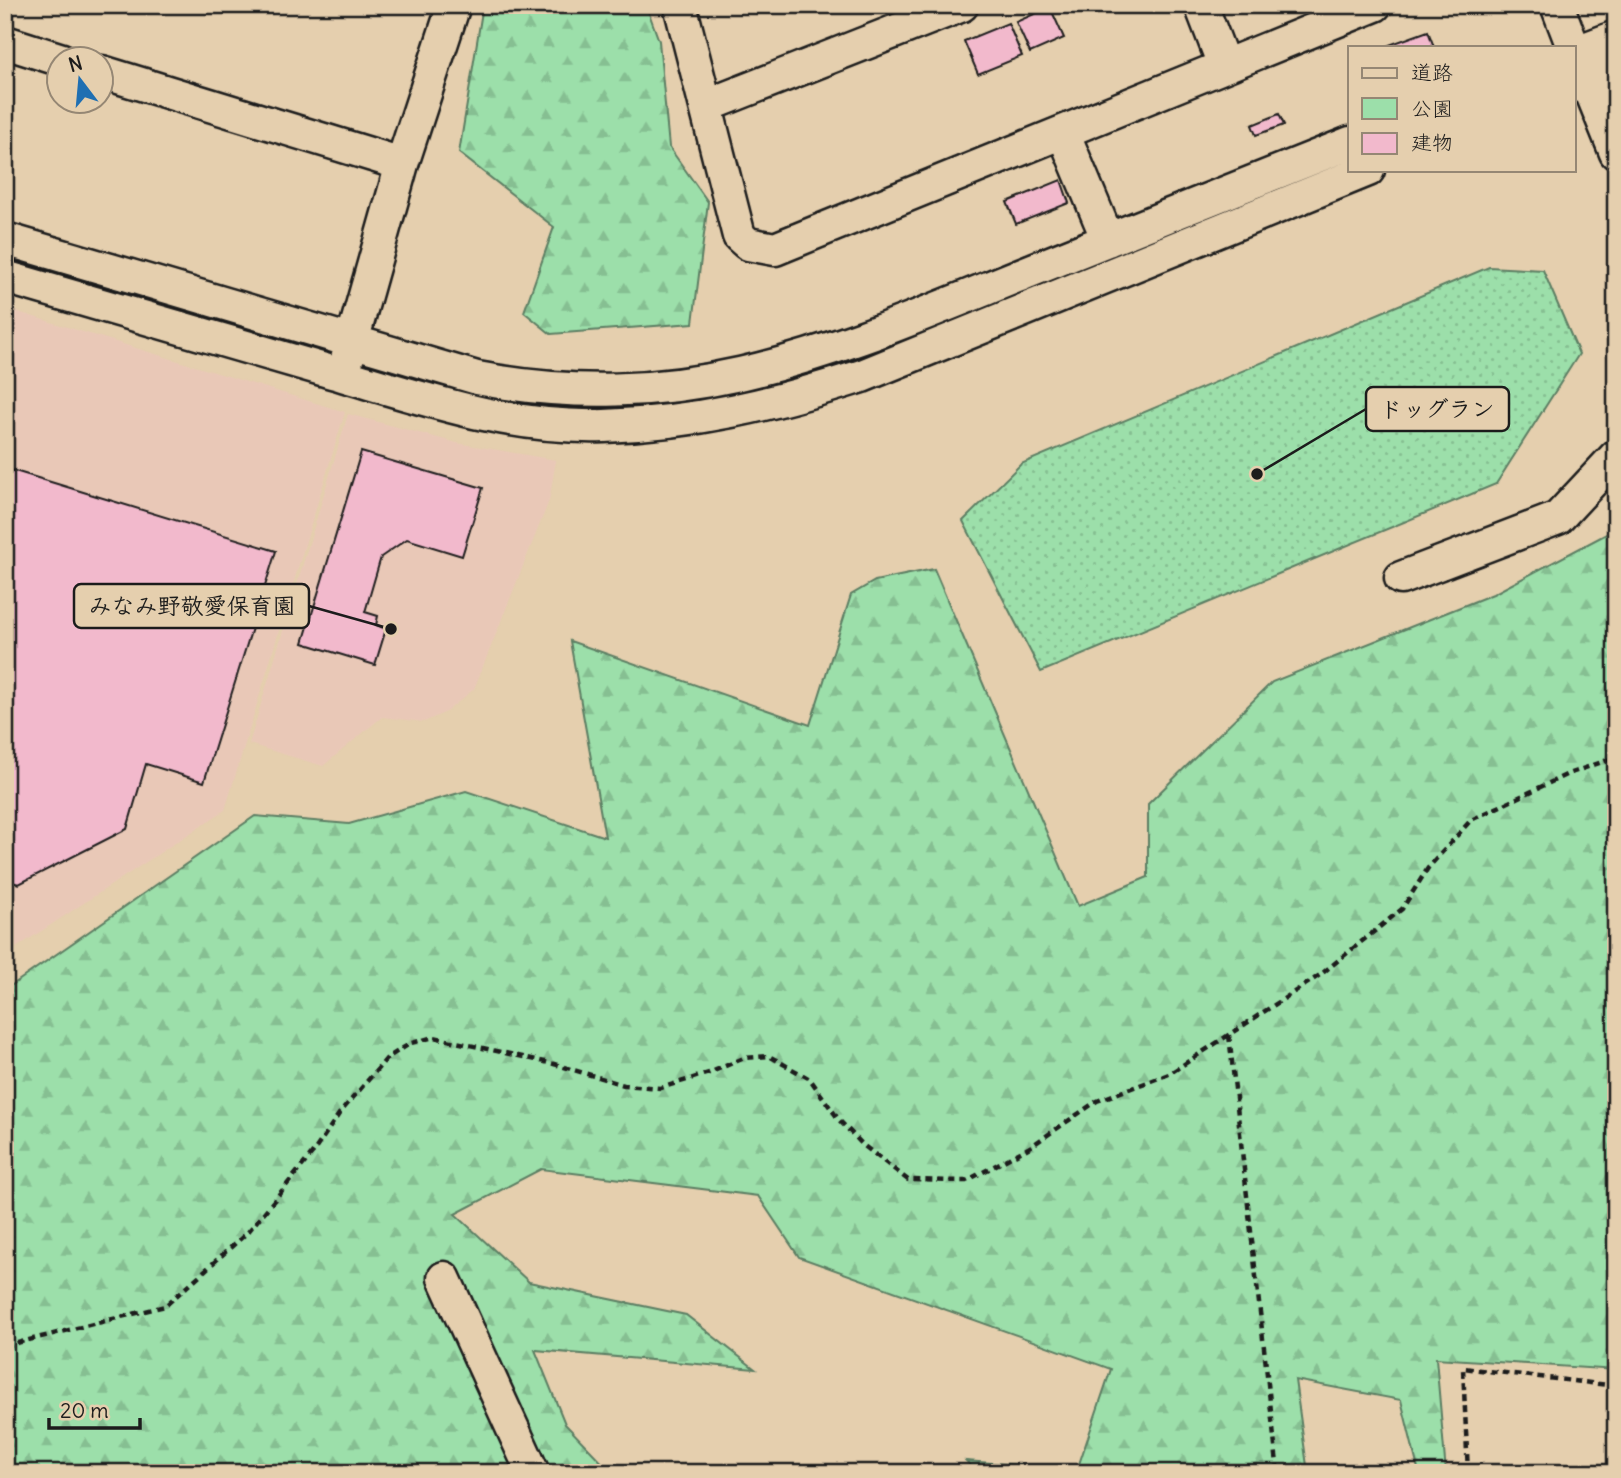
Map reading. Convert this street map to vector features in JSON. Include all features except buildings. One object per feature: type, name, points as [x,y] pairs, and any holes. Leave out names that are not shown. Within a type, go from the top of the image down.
[{"type":"street","points":[[343,375],[402,164],[454,5]]},
{"type":"street","points":[[680,5],[739,236],[760,249],[775,249],[1375,5]]},
{"type":"street","points":[[706,106],[962,5]]},
{"type":"street","points":[[1201,5],[1224,65]]},
{"type":"street","points":[[1557,5],[1571,46]]},
{"type":"street","points":[[1576,61],[1616,37]]},
{"type":"street","points":[[5,42],[46,55]]},
{"type":"street","points":[[1576,61],[1616,69]]},
{"type":"street","points":[[1576,61],[1616,153]]},
{"type":"street","points":[[116,76],[402,164]]},
{"type":"street","points":[[1063,132],[1108,240]]},
{"type":"street","points":[[5,239],[477,378],[583,391],[683,386],[732,378],[851,343],[1348,144]]},
{"type":"street","points":[[5,277],[441,406],[532,422],[601,426],[725,415],[781,402],[862,376],[1363,172]]},
{"type":"street","points":[[1401,578],[1558,518],[1616,456]]},
{"type":"street","points":[[444,1278],[533,1473]]},
{"type":"path","points":[[5,1346],[165,1306],[248,1232],[312,1154],[339,1114],[387,1058],[411,1043],[434,1037],[554,1064],[624,1085],[661,1088],[709,1073],[744,1058],[769,1056],[810,1079],[839,1120],[863,1145],[908,1180],[966,1181],[1030,1147],[1097,1101],[1169,1074],[1320,975],[1402,909],[1428,868],[1471,820],[1568,774],[1616,757]]},
{"type":"path","points":[[1229,1035],[1278,1473]]},
{"type":"path","points":[[1468,1473],[1463,1368],[1616,1385]]},
{"type":"shaded area","points":[[5,308],[345,412],[225,810],[5,955]]},
{"type":"shaded area","points":[[348,414],[457,443],[556,460],[549,501],[474,689],[446,712],[424,722],[382,717],[323,766],[249,744]]},
{"type":"green space","points":[[483,5],[646,5],[659,41],[669,147],[708,202],[693,323],[551,334],[524,312],[554,227],[459,153]]},
{"type":"green space","points":[[1489,267],[1543,270],[1579,354],[1496,484],[1041,672],[963,521],[1021,464]]},
{"type":"green space","points":[[1616,529],[1616,1370],[1436,1358],[1446,1473],[1419,1473],[1401,1400],[1295,1380],[1308,1473],[978,1473],[966,1461],[1077,1470],[1111,1369],[799,1257],[758,1196],[541,1169],[455,1214],[529,1282],[686,1315],[755,1369],[535,1350],[565,1424],[612,1473],[5,1473],[5,990],[255,816],[349,824],[466,791],[605,837],[570,641],[810,725],[851,595],[875,581],[934,569],[1078,906],[1148,877],[1148,804],[1272,682],[1493,594]]},
{"type":"place","name":"ドッグラン","points":[[1257,474]]},
{"type":"place","name":"みなみ野敬愛保育園","points":[[391,629]]}]
